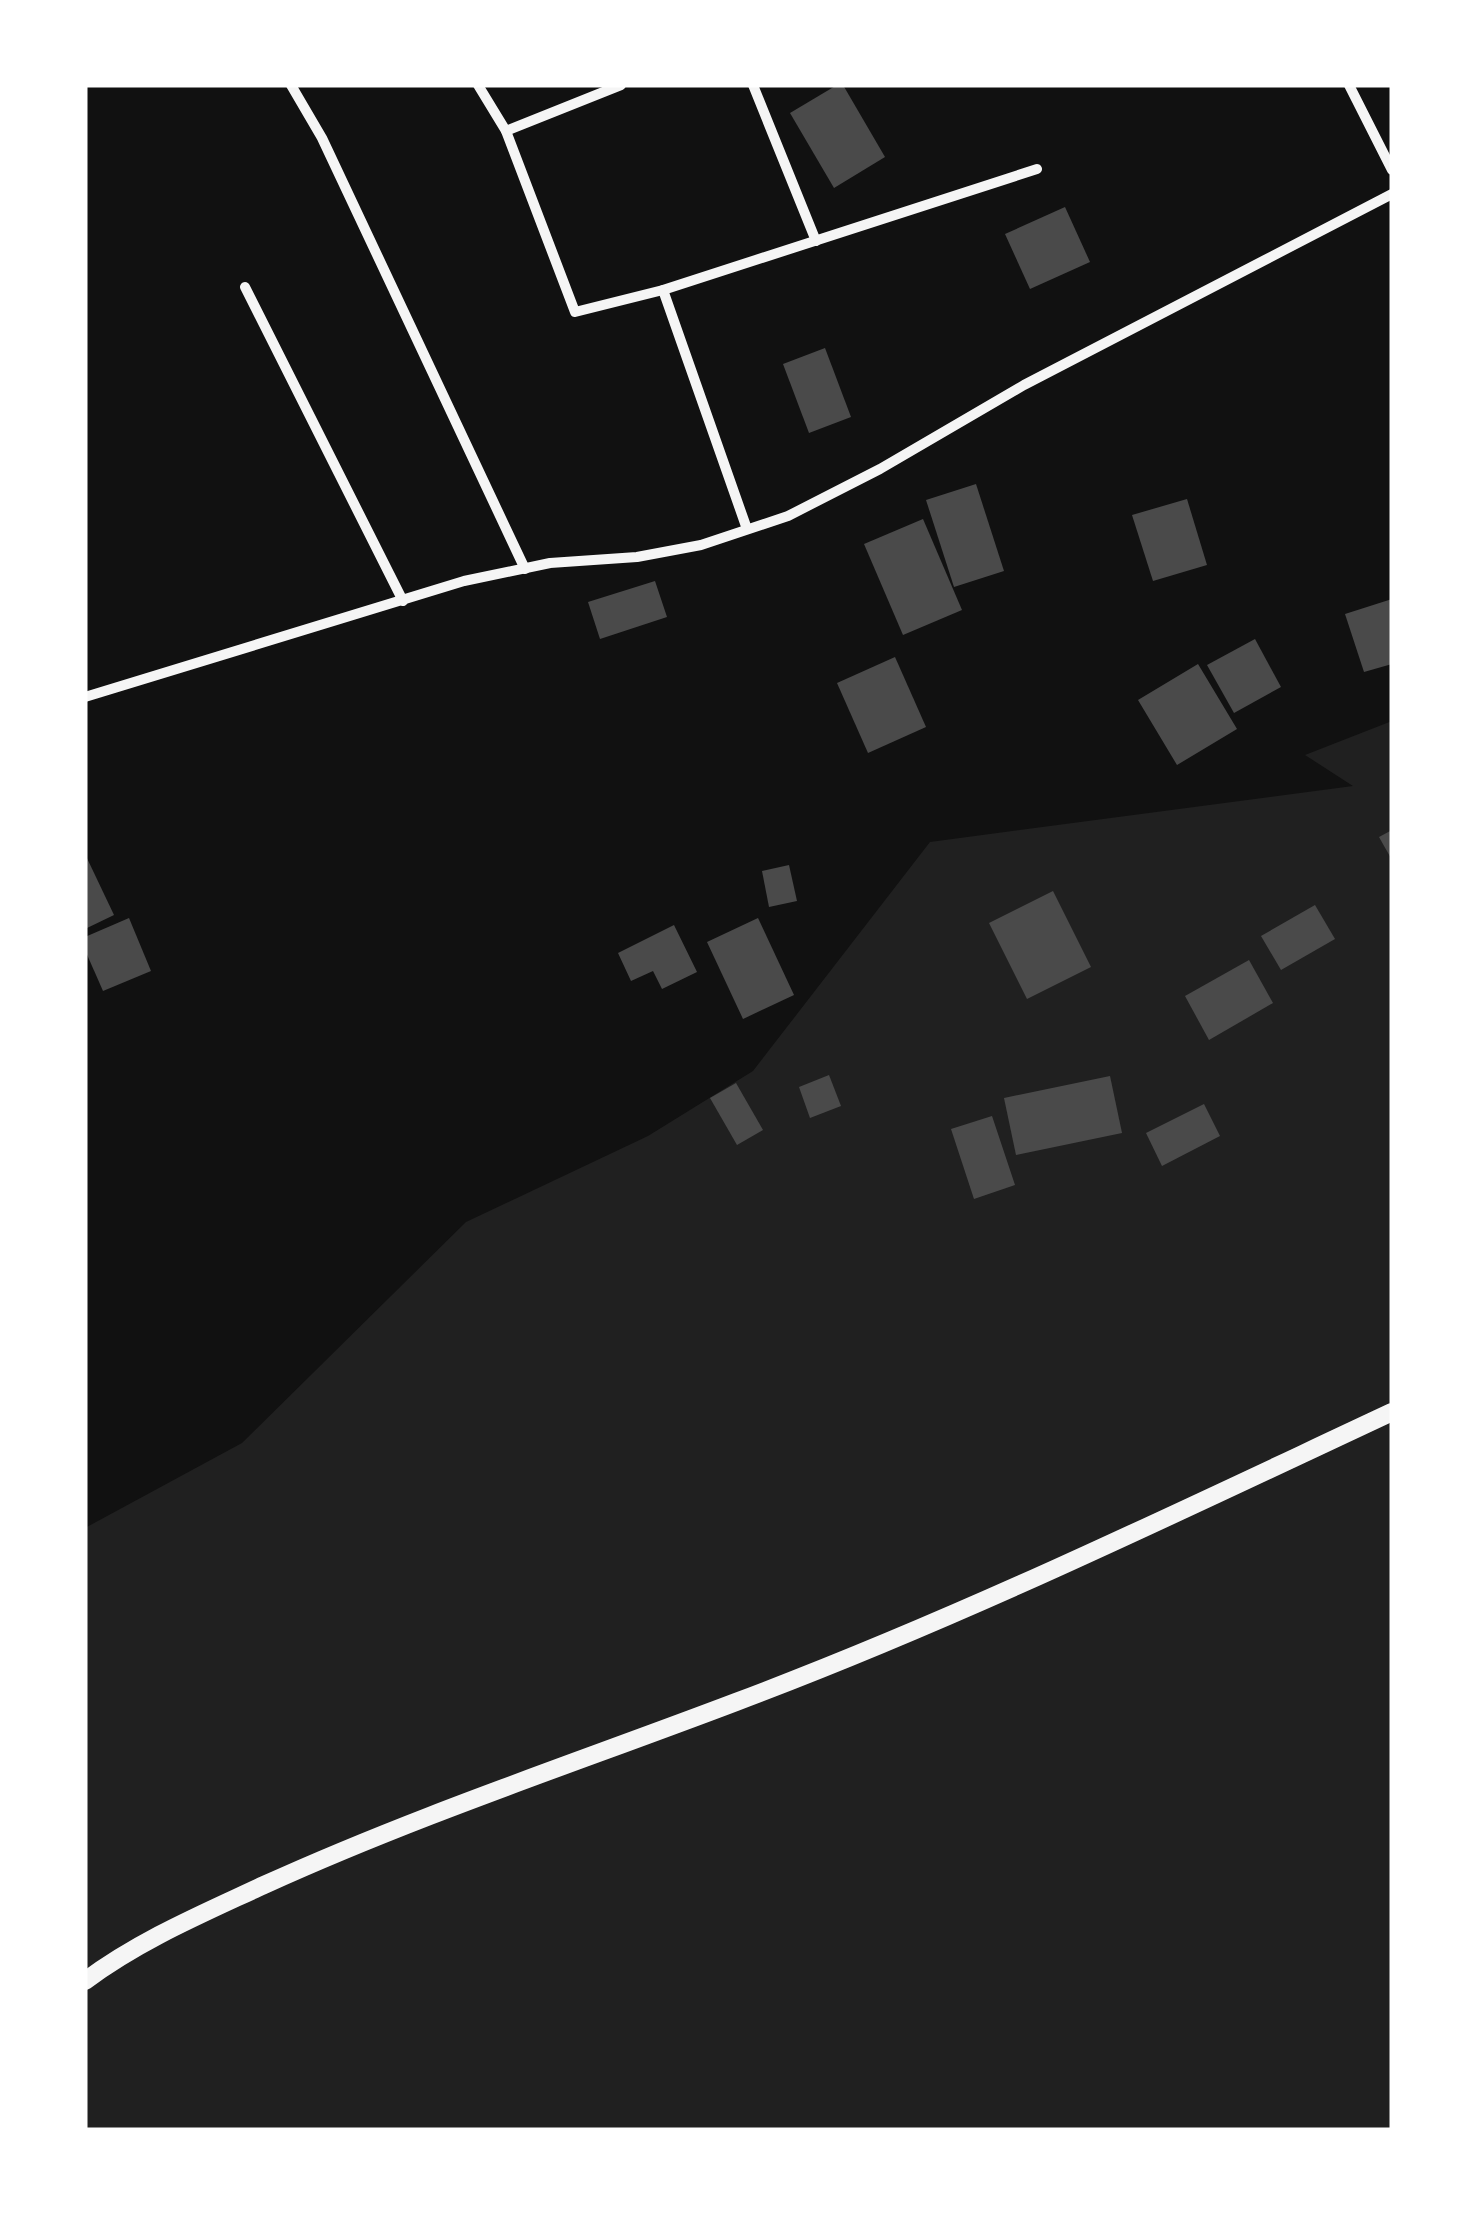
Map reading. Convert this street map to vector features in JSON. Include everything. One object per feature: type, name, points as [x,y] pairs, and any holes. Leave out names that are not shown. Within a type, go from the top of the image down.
[{"type":"street","points":[[290,85],[322,138],[525,569]]},
{"type":"street","points":[[478,85],[506,131],[575,312],[663,290],[1037,169]]},
{"type":"street","points":[[506,131],[621,85]]},
{"type":"street","points":[[753,85],[816,241]]},
{"type":"street","points":[[1349,85],[1392,170]]},
{"type":"street","points":[[85,697],[464,581],[550,563],[637,557],[701,544],[788,516],[1024,385],[1392,194]]},
{"type":"street","points":[[245,287],[403,601]]},
{"type":"street","points":[[663,290],[747,529]]},
{"type":"street","points":[[85,1981],[150,1938],[352,1846],[739,1701],[900,1636],[1392,1412]]},
{"type":"shaded area","points":[[1392,721],[1392,2130],[85,2130],[85,1528],[242,1443],[466,1222],[648,1136],[753,1071],[930,842],[1353,786],[1305,755]]},
{"type":"building","points":[[843,85],[885,157],[834,188],[790,113]]},
{"type":"building","points":[[1065,207],[1090,262],[1030,289],[1005,234]]},
{"type":"building","points":[[825,348],[851,417],[809,433],[783,364]]},
{"type":"building","points":[[976,484],[1004,571],[954,587],[926,500]]},
{"type":"building","points":[[1187,499],[1207,565],[1153,581],[1132,515]]},
{"type":"building","points":[[923,519],[962,610],[903,635],[864,544]]},
{"type":"building","points":[[655,581],[667,617],[600,639],[588,602]]},
{"type":"building","points":[[1392,599],[1392,664],[1364,672],[1345,614]]},
{"type":"building","points":[[1255,639],[1281,687],[1234,713],[1207,665]]},
{"type":"building","points":[[895,657],[926,727],[868,753],[837,683]]},
{"type":"building","points":[[1198,664],[1237,729],[1177,765],[1138,700]]},
{"type":"building","points":[[1392,830],[1392,860],[1379,837]]},
{"type":"building","points":[[85,854],[114,915],[85,929]]},
{"type":"building","points":[[789,865],[797,901],[769,907],[762,871]]},
{"type":"building","points":[[1053,891],[1091,967],[1027,999],[989,923]]},
{"type":"building","points":[[1315,905],[1335,939],[1281,970],[1261,936]]},
{"type":"building","points":[[129,918],[151,971],[103,991],[85,950],[85,937]]},
{"type":"building","points":[[758,918],[794,995],[743,1019],[707,942]]},
{"type":"building","points":[[674,925],[697,972],[662,989],[653,971],[631,981],[618,953]]},
{"type":"building","points":[[1249,960],[1273,1003],[1209,1040],[1185,996]]},
{"type":"building","points":[[829,1075],[841,1106],[810,1118],[799,1087]]},
{"type":"building","points":[[1110,1076],[1122,1133],[1016,1155],[1004,1098]]},
{"type":"building","points":[[736,1083],[763,1130],[737,1145],[710,1098]]},
{"type":"building","points":[[1204,1104],[1220,1136],[1162,1166],[1146,1133]]},
{"type":"building","points":[[992,1116],[1015,1185],[974,1199],[951,1129]]}]
